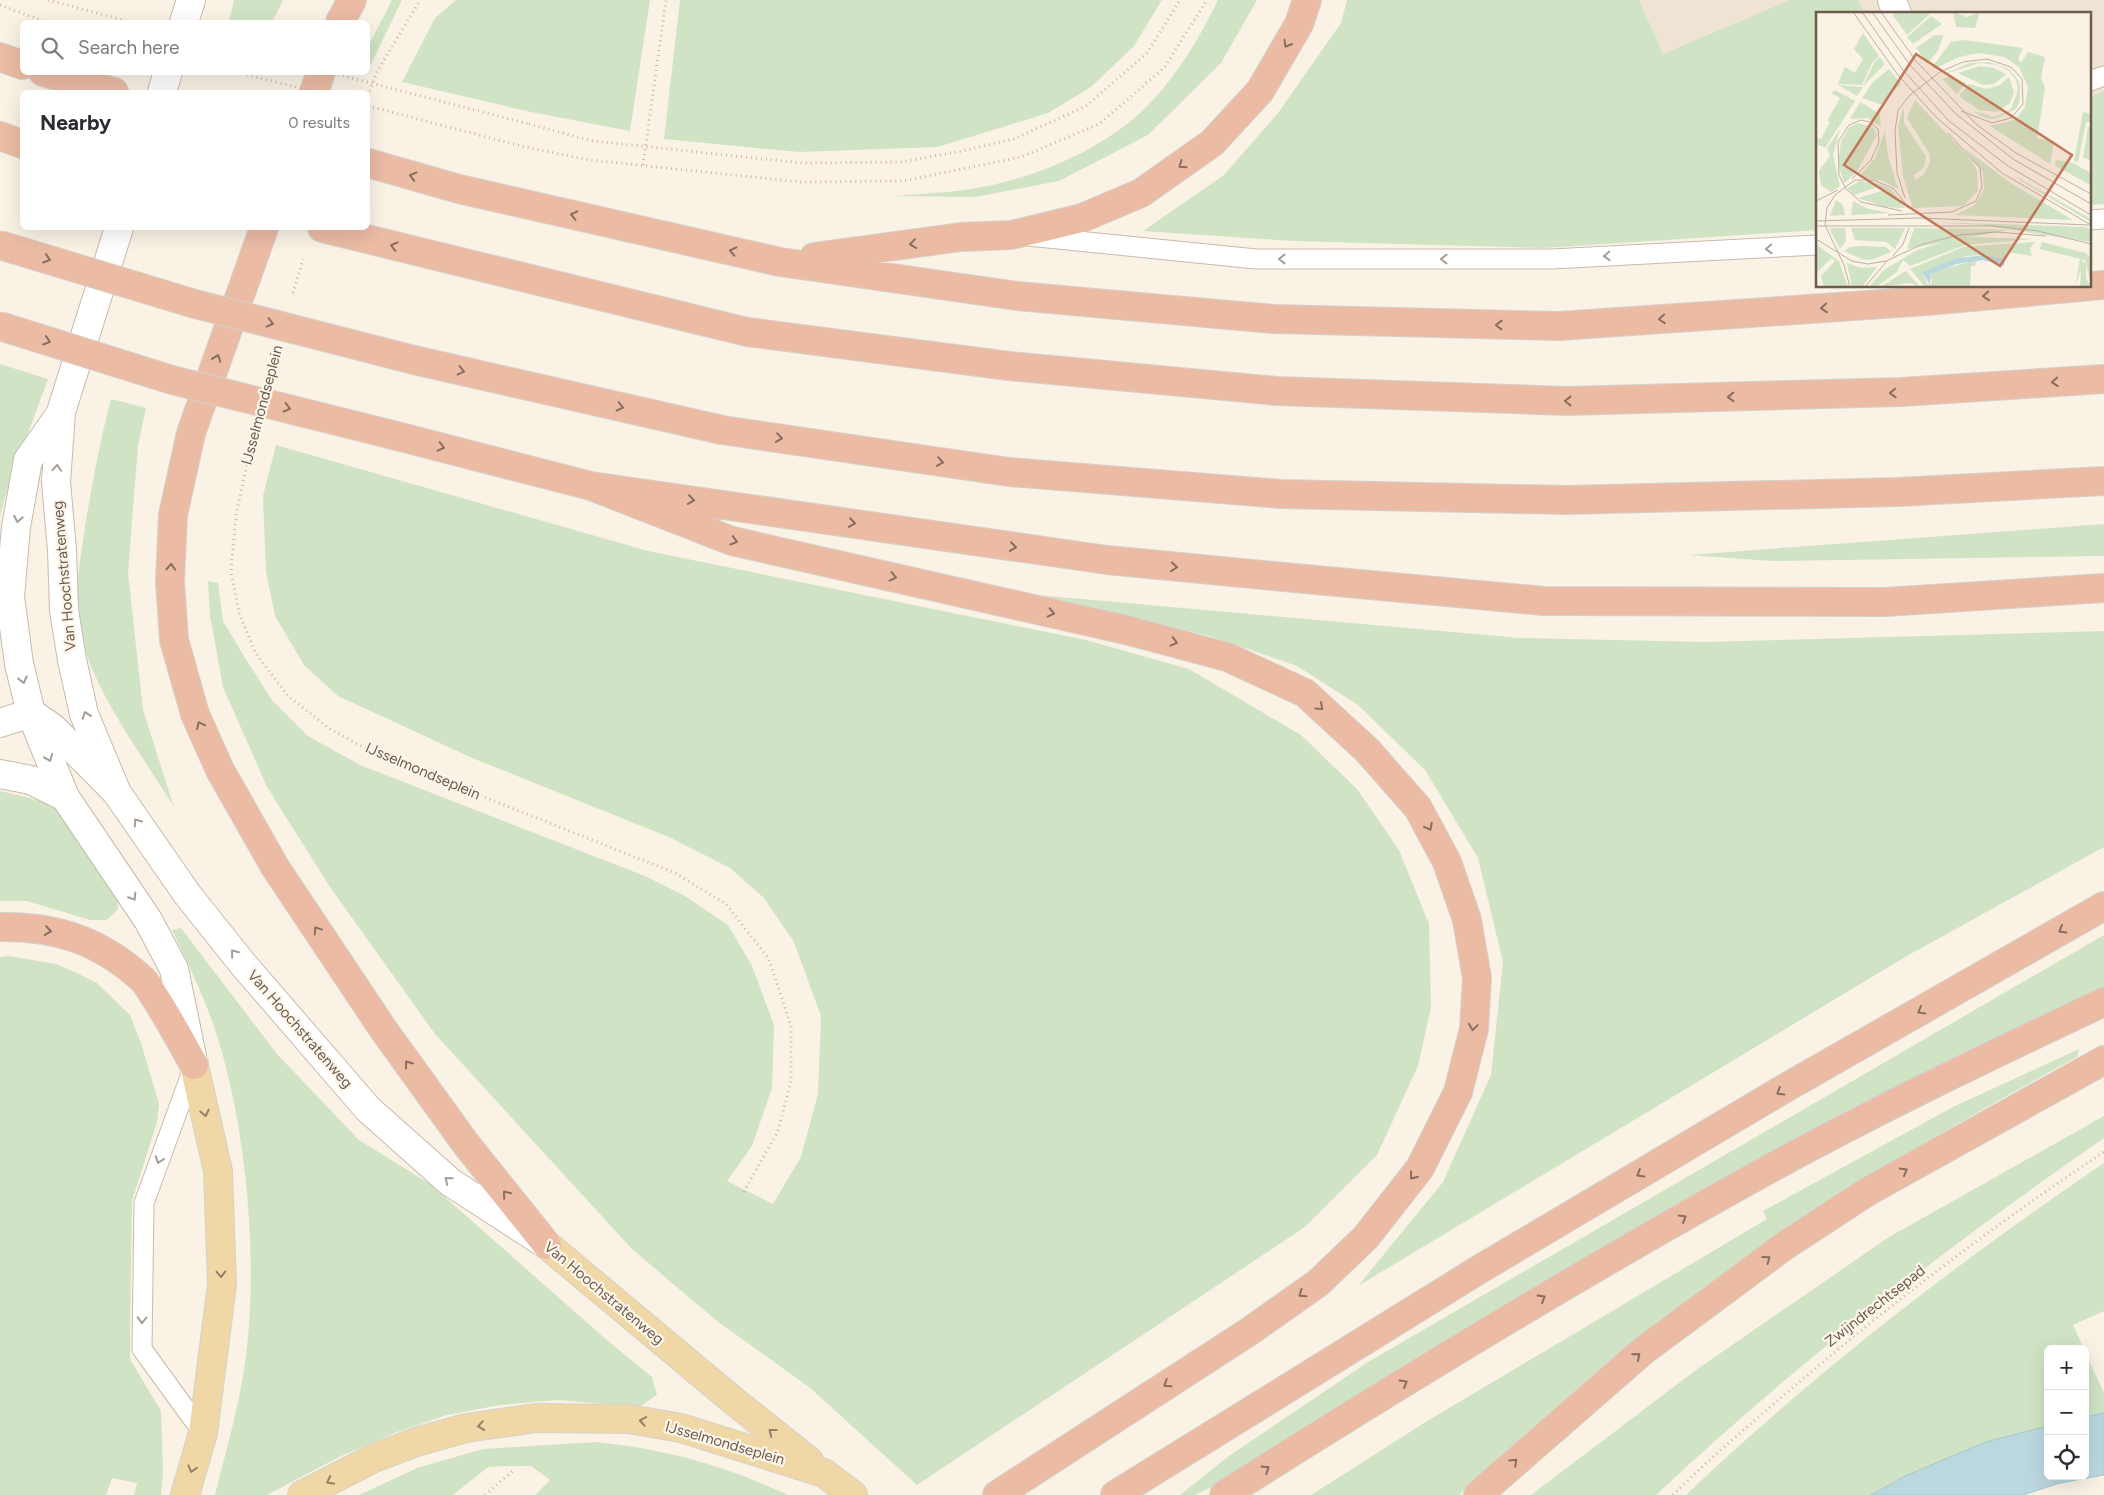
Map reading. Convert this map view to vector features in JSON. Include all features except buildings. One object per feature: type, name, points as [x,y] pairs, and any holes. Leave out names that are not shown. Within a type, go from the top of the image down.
[{"type":"highway","points":[[341,20],[352,0]]},
{"type":"highway","points":[[780,262],[961,237],[1011,235],[1082,218],[1141,193],[1212,143],[1260,92],[1299,24],[1307,0]]},
{"type":"highway","points":[[0,57],[20,64]]},
{"type":"highway","points":[[54,75],[107,90]]},
{"type":"highway","points":[[315,90],[320,75]]},
{"type":"highway","points":[[0,136],[20,143]]},
{"type":"highway","points":[[370,164],[459,188],[780,262],[1017,296],[1274,319],[1559,326],[1927,301],[2071,288]]},
{"type":"highway","points":[[263,230],[191,433],[173,515],[170,581],[174,640],[195,714],[220,770],[285,883],[388,1036],[466,1144],[547,1245]]},
{"type":"highway","points":[[330,230],[747,332],[1009,366],[1277,391],[1567,401],[1901,392],[2104,379]]},
{"type":"highway","points":[[0,245],[195,304],[414,360],[722,430],[1009,472],[1281,494],[1566,500],[1898,492],[2104,480]]},
{"type":"highway","points":[[0,326],[172,380],[591,486],[1107,560],[1544,601],[1885,602],[2104,588]]},
{"type":"highway","points":[[591,486],[732,541],[1117,628],[1227,657],[1305,693],[1366,750],[1418,808],[1447,862],[1467,920],[1477,978],[1474,1029],[1458,1092],[1420,1168],[1366,1237],[1318,1283],[1250,1331],[998,1494]]},
{"type":"highway","points":[[1115,1495],[1480,1270],[1787,1087],[2104,906]]},
{"type":"highway","points":[[0,927],[24,927],[68,934],[101,949],[144,981],[174,1027],[194,1065]]},
{"type":"highway","points":[[1224,1495],[1555,1291],[1775,1166],[1950,1076],[2104,1002]]},
{"type":"highway","points":[[1478,1495],[1643,1351],[1783,1247],[1867,1192],[2104,1060]]},
{"type":"main road","name":"Van Hoochstratenweg","points":[[185,1495],[203,1433],[222,1284],[218,1170],[194,1065]]},
{"type":"main road","name":"Van Hoochstratenweg","points":[[547,1245],[735,1402],[824,1473]]},
{"type":"main road","name":"IJsselmondseplein","points":[[302,1495],[374,1458],[416,1442],[466,1428],[536,1418],[629,1419],[681,1428],[824,1473],[853,1495]]},
{"type":"street","points":[[185,20],[191,0]]},
{"type":"street","points":[[1892,0],[1896,12]]},
{"type":"street","points":[[163,90],[167,75]]},
{"type":"street","name":"Van Hoochstratenweg","points":[[119,230],[61,412],[56,482],[62,550],[64,610],[69,644],[84,714],[117,793],[187,894],[242,962],[368,1109],[450,1182],[547,1245]]},
{"type":"street","name":"Van Hoochstratenweg","points":[[61,412],[28,460],[15,537],[10,597],[19,664],[31,713],[65,797],[148,920],[174,969],[194,1065]]},
{"type":"street","points":[[0,723],[31,713],[53,728],[117,793]]},
{"type":"street","points":[[0,774],[31,780],[65,797]]},
{"type":"lane","points":[[2092,80],[2104,76]]},
{"type":"lane","points":[[1011,235],[1256,258],[1552,259],[1816,245]]},
{"type":"lane","points":[[194,1065],[144,1203],[142,1349],[203,1433]]},
{"type":"path","points":[[48,0],[123,20]]},
{"type":"path","points":[[370,91],[377,72],[420,0]]},
{"type":"path","points":[[643,166],[666,0]]},
{"type":"path","points":[[340,75],[593,141],[802,163],[901,162],[1014,139],[1086,106],[1147,54],[1180,0]]},
{"type":"path","points":[[370,107],[525,147],[590,160],[800,182],[903,181],[1021,157],[1099,124],[1164,68],[1208,0]]},
{"type":"path","points":[[0,5],[41,20]]},
{"type":"path","points":[[249,75],[306,90]]},
{"type":"path","points":[[291,302],[305,254]]},
{"type":"path","name":"IJsselmondseplein","points":[[255,427],[247,456],[236,516],[231,572],[239,614],[256,654],[288,696],[330,729],[376,754],[675,873],[726,904],[769,959],[791,1026],[791,1081],[778,1131],[743,1193]]},
{"type":"path","name":"Zwijndrechtsepad","points":[[1673,1495],[1766,1410],[1885,1311],[2041,1194],[2104,1152]]},
{"type":"path","points":[[485,1495],[516,1469]]},
{"type":"shaded area","points":[[1639,0],[2104,0],[2104,114],[2092,116],[2092,12],[1816,12],[1816,17],[1709,170]]},
{"type":"green space","points":[[234,0],[283,0],[273,20],[229,20]]},
{"type":"green space","points":[[392,0],[402,0],[370,66],[370,43]]},
{"type":"green space","points":[[456,0],[650,0],[630,131],[531,112],[402,82],[435,18]]},
{"type":"green space","points":[[680,0],[1162,0],[1134,46],[1091,87],[1048,113],[938,147],[799,152],[664,139]]},
{"type":"green space","points":[[1218,0],[1257,0],[1221,63],[1148,135],[1059,181],[975,197],[893,196],[965,190],[1012,180],[1058,164],[1102,141],[1141,112],[1175,74],[1194,45]]},
{"type":"green space","points":[[1347,0],[1639,0],[1663,54],[1790,0],[1858,0],[1863,12],[1816,12],[1816,230],[1544,248],[1294,241],[1143,231],[1224,175],[1278,113],[1341,23]]},
{"type":"green space","points":[[2104,91],[2104,204],[2092,205],[2092,96]]},
{"type":"green space","points":[[0,364],[48,379],[7,490],[0,516]]},
{"type":"green space","points":[[111,399],[146,408],[138,446],[128,572],[143,710],[174,807],[103,692],[86,653],[78,618],[78,583],[87,514]]},
{"type":"green space","points":[[276,445],[648,551],[1086,640],[1189,669],[1301,735],[1357,789],[1399,850],[1429,924],[1431,1007],[1418,1066],[1377,1155],[1305,1227],[917,1485],[809,1387],[717,1321],[632,1249],[435,1034],[330,887],[267,787],[223,687],[210,616],[208,581],[218,583],[223,621],[272,700],[308,736],[360,765],[645,876],[685,896],[728,925],[752,966],[774,1025],[772,1088],[752,1146],[727,1181],[773,1204],[801,1157],[818,1094],[821,1016],[794,942],[764,898],[730,868],[671,838],[470,757],[338,696],[304,665],[275,616],[266,572],[263,496]]},
{"type":"green space","points":[[2104,524],[2104,556],[1772,561],[1689,555]]},
{"type":"green space","points":[[1037,595],[1520,638],[1705,642],[2104,631],[2104,847],[1905,957],[1358,1286],[1443,1182],[1491,1075],[1503,962],[1478,858],[1425,770],[1358,705],[1297,666],[1213,637]]},
{"type":"green space","points":[[0,791],[26,797],[51,806],[61,813],[80,834],[117,895],[118,909],[107,920],[90,920],[27,901],[0,901]]},
{"type":"green space","points":[[181,928],[277,1054],[359,1140],[430,1184],[609,1342],[652,1377],[657,1395],[639,1407],[559,1400],[500,1405],[447,1415],[397,1432],[341,1456],[267,1495],[215,1495],[234,1421],[245,1366],[250,1309],[250,1227],[241,1141],[224,1060],[209,1012],[172,930]]},
{"type":"green space","points":[[2104,935],[2104,990],[1235,1475],[1195,1495],[1180,1495],[1229,1456],[1368,1362]]},
{"type":"green space","points":[[9,956],[56,964],[75,972],[97,983],[130,1015],[141,1043],[159,1104],[157,1122],[132,1201],[130,1359],[161,1411],[163,1471],[161,1495],[134,1495],[137,1483],[112,1478],[106,1495],[0,1495],[0,957]]},
{"type":"green space","points":[[2079,1049],[2077,1057],[1968,1118],[1860,1182],[1756,1250],[1655,1325],[1605,1366],[1459,1495],[1311,1495],[1424,1423],[1767,1219],[1763,1211],[1953,1107]]},
{"type":"green space","points":[[2104,1116],[2104,1138],[1987,1221],[1873,1308],[1763,1399],[1656,1495],[1531,1495],[1696,1370],[1889,1237]]},
{"type":"green space","points":[[2104,1163],[2104,1311],[2073,1325],[2082,1345],[2044,1345],[2044,1427],[1986,1442],[1905,1476],[1871,1495],[1686,1495],[1785,1405],[1836,1362],[1888,1320],[2049,1201]]},
{"type":"green space","points":[[2089,1361],[2104,1393],[2104,1413],[2089,1416]]},
{"type":"green space","points":[[595,1442],[645,1449],[694,1460],[742,1475],[788,1495],[535,1495],[550,1480],[531,1466],[507,1466],[488,1467],[453,1495],[359,1495],[417,1468],[483,1449]]},
{"type":"water","points":[[2104,1413],[2104,1475],[2089,1478],[2089,1435],[2089,1416]]},
{"type":"water","points":[[2044,1427],[2044,1480],[2076,1480],[2060,1483],[2023,1495],[1871,1495],[1905,1476],[1986,1442]]}]
